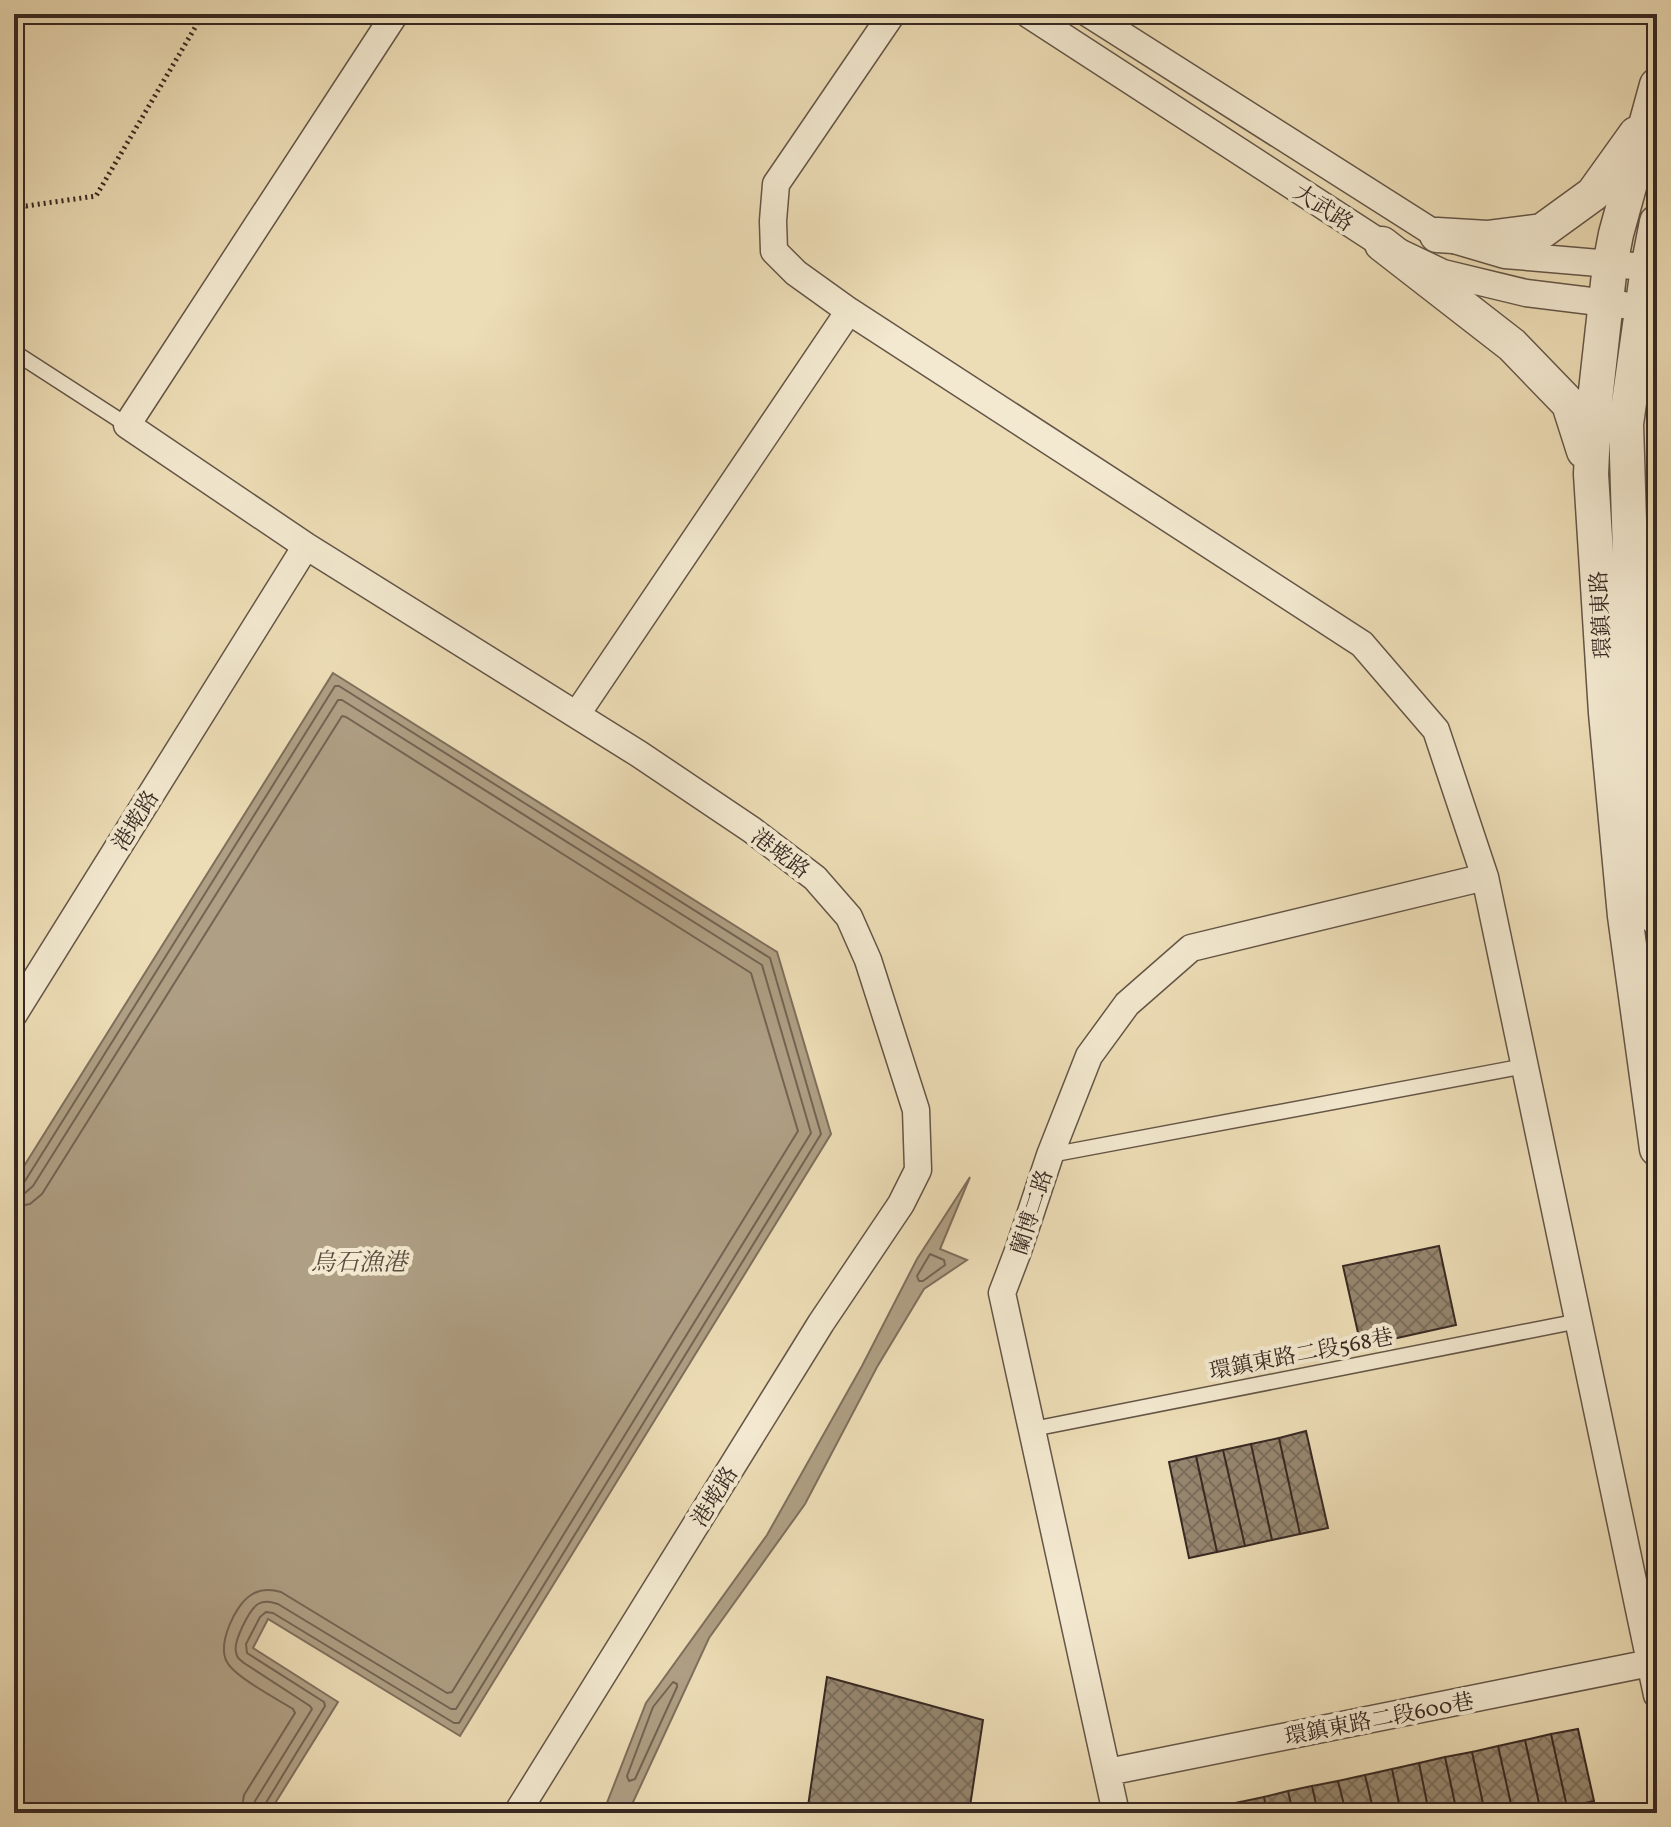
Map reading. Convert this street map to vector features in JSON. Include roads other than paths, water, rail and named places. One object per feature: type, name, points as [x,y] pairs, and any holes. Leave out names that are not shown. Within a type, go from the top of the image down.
[{"type":"street","points":[[306,546],[127,425],[395,14]]},
{"type":"street","points":[[892,14],[776,184],[774,251],[796,273],[849,311],[1362,644],[1436,730],[1485,877],[1657,1695]]},
{"type":"street","name":"大武路","points":[[1028,14],[1382,244],[1443,273],[1526,293],[1650,307]]},
{"type":"street","name":"大武路","points":[[1089,14],[1437,235],[1505,255],[1653,268]]},
{"type":"street","name":"環鎮東路","points":[[1657,85],[1610,265],[1594,409],[1591,474],[1606,713],[1625,916],[1657,1149]]},
{"type":"street","points":[[1437,235],[1487,238],[1542,231],[1593,194],[1648,118]]},
{"type":"street","name":"環鎮東路","points":[[1657,222],[1650,307],[1626,424],[1633,650],[1657,918]]},
{"type":"street","points":[[1382,244],[1512,345],[1569,404],[1591,474]]},
{"type":"street","points":[[577,714],[849,311]]},
{"type":"street","name":"港墘路","points":[[14,1014],[306,546],[577,714],[752,830],[815,878],[849,917],[868,960],[916,1110],[918,1170],[901,1204],[821,1323],[517,1813]]},
{"type":"street","name":"蘭博二路","points":[[1116,1813],[1002,1293],[1050,1155],[1089,1056],[1127,1004],[1191,948],[1485,877]]},
{"type":"street","name":"環鎮東路二段600巷","points":[[1108,1772],[1650,1663]]},
{"type":"lane","points":[[14,352],[127,425]]},
{"type":"lane","points":[[1050,1155],[1525,1066]]},
{"type":"lane","name":"環鎮東路二段568巷","points":[[1033,1429],[1579,1321]]},
{"type":"water","name":"烏石漁港","points":[[333,673],[777,952],[831,1134],[460,1736],[268,1619],[253,1648],[338,1702],[269,1813],[14,1813],[14,1182]]},
{"type":"water","points":[[970,1177],[940,1249],[967,1260],[924,1289],[877,1367],[805,1504],[709,1638],[628,1813],[603,1813],[646,1703],[767,1535],[862,1366],[917,1259]]}]
